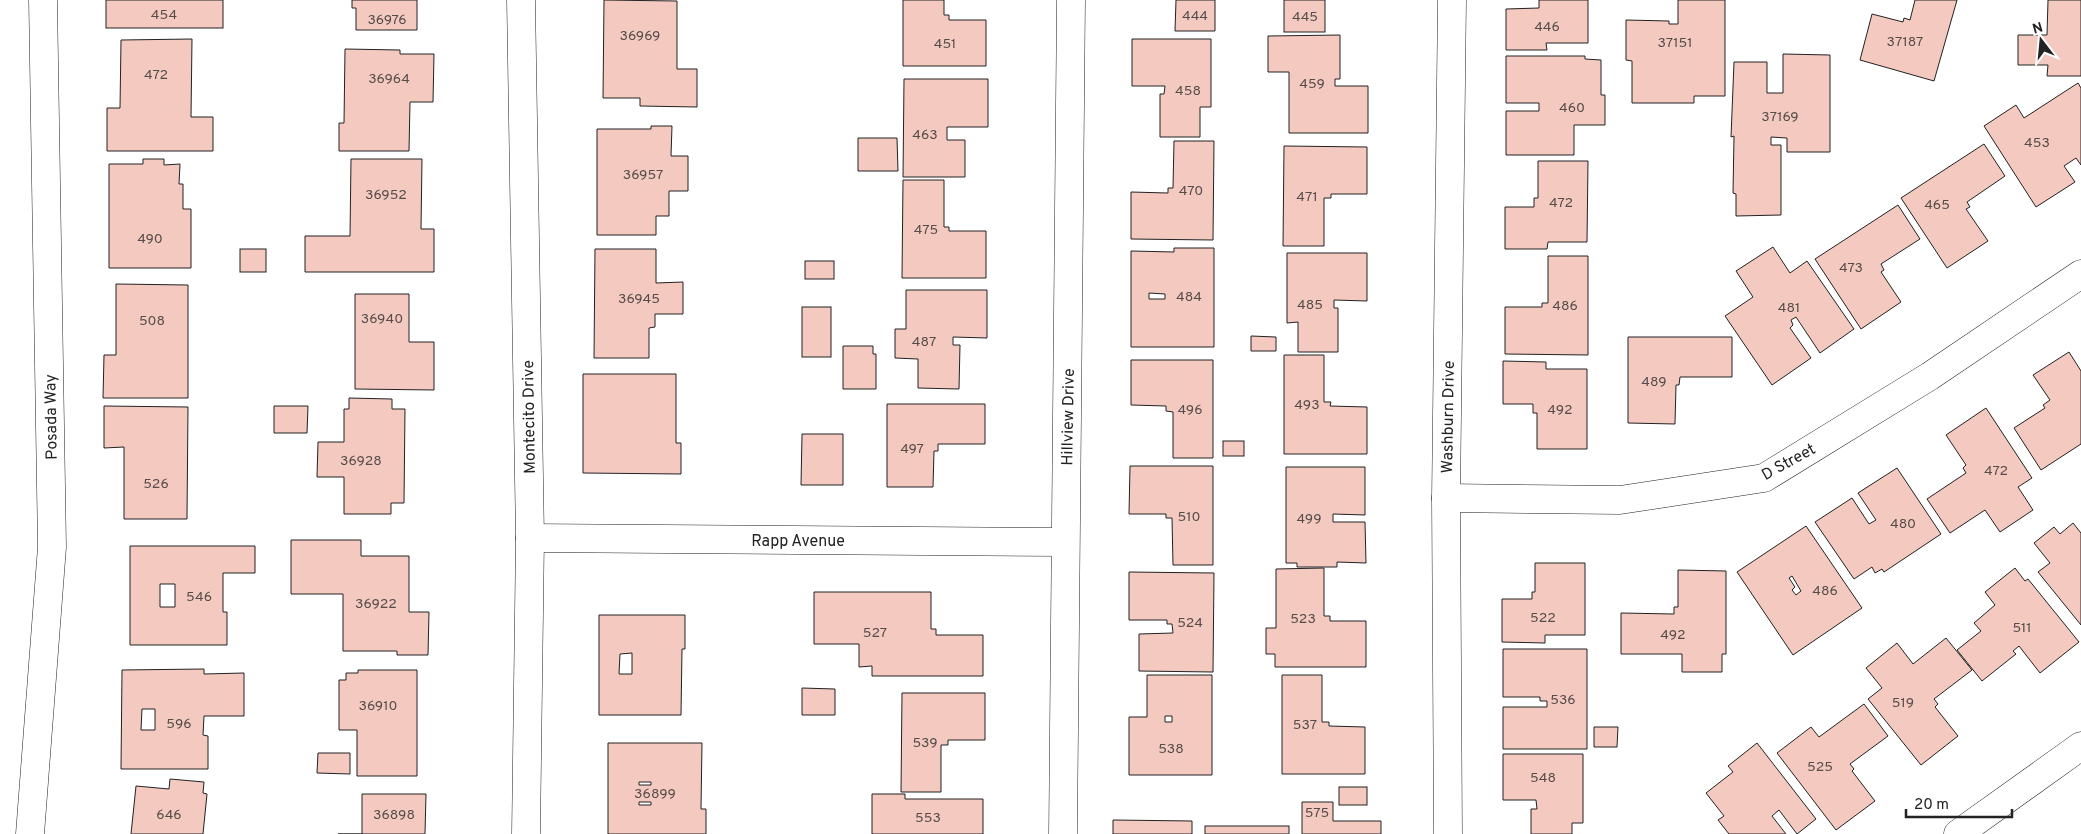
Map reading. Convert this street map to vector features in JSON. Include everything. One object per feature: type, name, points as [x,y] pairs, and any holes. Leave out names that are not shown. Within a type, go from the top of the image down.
[{"type":"street","name":"Posada Way","points":[[30,834],[52,547],[43,0]]},
{"type":"street","name":"Montecito Drive","points":[[521,0],[530,538],[526,834]]},
{"type":"street","name":"Hillview Drive","points":[[1063,834],[1071,0]]},
{"type":"street","name":"Washburn Drive","points":[[1448,834],[1446,498],[1452,0]]},
{"type":"street","name":"D Street","points":[[1446,498],[1620,500],[1764,478],[1930,376],[2081,274]]},
{"type":"street","name":"Rapp Avenue","points":[[530,538],[1065,542]]},
{"type":"street","points":[[1958,834],[2081,746]]},
{"type":"building","points":[[106,0],[223,0],[223,28],[106,28]]},
{"type":"building","points":[[352,0],[417,0],[417,30],[356,30],[356,8],[352,8]]},
{"type":"building","points":[[604,0],[677,1],[677,69],[697,69],[697,107],[640,106],[640,98],[603,98]]},
{"type":"building","points":[[903,0],[944,0],[944,15],[949,15],[949,20],[986,20],[986,66],[903,66]]},
{"type":"building","points":[[1176,0],[1215,0],[1215,31],[1175,31]]},
{"type":"building","points":[[1284,0],[1325,0],[1325,32],[1284,32]]},
{"type":"building","points":[[1539,0],[1588,0],[1588,43],[1546,43],[1547,50],[1506,50],[1506,9],[1539,8]]},
{"type":"building","points":[[1678,0],[1725,0],[1725,96],[1694,96],[1694,103],[1632,103],[1632,61],[1626,60],[1626,20],[1669,21],[1669,24],[1678,24]]},
{"type":"building","points":[[1915,0],[1957,0],[1934,81],[1860,60],[1872,14],[1903,22],[1904,18],[1910,20]]},
{"type":"building","points":[[2048,0],[2081,0],[2081,76],[2047,76],[2048,65],[2018,65],[2018,35],[2047,35]]},
{"type":"building","points":[[1340,35],[1340,79],[1335,79],[1335,86],[1368,86],[1368,133],[1289,133],[1289,72],[1268,72],[1268,36]]},
{"type":"building","points":[[192,39],[191,117],[213,117],[213,151],[107,151],[107,108],[120,108],[121,40]]},
{"type":"building","points":[[1132,39],[1211,39],[1211,107],[1200,107],[1200,137],[1160,137],[1160,94],[1164,94],[1165,86],[1132,86]]},
{"type":"building","points":[[345,49],[400,50],[400,54],[434,54],[433,102],[410,102],[409,151],[339,151],[339,123],[344,123]]},
{"type":"building","points":[[1783,54],[1830,55],[1830,152],[1787,152],[1787,138],[1771,137],[1771,145],[1781,145],[1781,215],[1736,216],[1736,194],[1733,193],[1734,136],[1731,137],[1734,62],[1767,62],[1767,93],[1783,93]]},
{"type":"building","points":[[1506,56],[1585,56],[1585,59],[1601,60],[1601,95],[1605,95],[1605,125],[1574,125],[1574,155],[1506,155],[1506,111],[1539,111],[1539,103],[1506,103]]},
{"type":"building","points":[[904,79],[988,79],[988,127],[947,127],[947,140],[965,140],[965,177],[903,177]]},
{"type":"building","points":[[2078,83],[2081,88],[2081,165],[2076,158],[2064,166],[2075,182],[2036,207],[1984,126],[2016,105],[2024,118]]},
{"type":"building","points":[[651,126],[672,126],[671,156],[688,156],[688,191],[669,191],[669,216],[656,216],[656,235],[597,235],[597,129],[651,129]]},
{"type":"building","points":[[858,138],[897,138],[898,171],[858,171]]},
{"type":"building","points":[[1174,141],[1214,141],[1213,240],[1131,239],[1131,192],[1168,193],[1168,188],[1173,188]]},
{"type":"building","points":[[1984,144],[2005,176],[1967,202],[1970,207],[1966,209],[1988,241],[1947,268],[1901,198]]},
{"type":"building","points":[[1284,146],[1367,147],[1367,194],[1331,194],[1331,198],[1324,198],[1324,246],[1283,246]]},
{"type":"building","points":[[143,159],[164,159],[164,165],[180,164],[179,184],[183,184],[183,209],[191,209],[191,268],[109,268],[109,164],[143,164]]},
{"type":"building","points":[[351,159],[422,159],[421,229],[434,229],[434,272],[305,272],[305,236],[350,236]]},
{"type":"building","points":[[1538,161],[1588,161],[1587,242],[1548,242],[1547,249],[1505,249],[1505,207],[1534,207],[1534,198],[1538,198]]},
{"type":"building","points":[[903,180],[944,180],[944,227],[949,227],[949,231],[986,231],[986,278],[902,278]]},
{"type":"building","points":[[1898,205],[1920,239],[1881,264],[1884,270],[1881,272],[1901,302],[1861,329],[1815,259]]},
{"type":"building","points":[[1773,247],[1790,273],[1807,261],[1854,329],[1820,353],[1796,317],[1791,320],[1793,325],[1790,328],[1811,358],[1772,385],[1725,316],[1753,297],[1736,271]]},
{"type":"building","points":[[1174,248],[1214,248],[1214,347],[1131,347],[1131,251],[1174,252]],"holes":[[[1149,293],[1165,294],[1165,299],[1149,299]]]},
{"type":"building","points":[[240,249],[266,249],[266,272],[240,272]]},
{"type":"building","points":[[595,249],[656,249],[656,283],[683,282],[683,314],[655,314],[655,327],[649,328],[649,358],[594,358]]},
{"type":"building","points":[[1287,253],[1367,253],[1367,301],[1334,300],[1334,308],[1338,308],[1338,352],[1298,352],[1298,322],[1287,323]]},
{"type":"building","points":[[1548,256],[1588,256],[1588,355],[1505,354],[1505,307],[1542,307],[1542,303],[1548,303]]},
{"type":"building","points":[[805,261],[834,261],[834,279],[805,279]]},
{"type":"building","points":[[116,284],[188,285],[188,398],[103,398],[104,355],[116,355]]},
{"type":"building","points":[[906,290],[987,290],[987,338],[953,337],[953,345],[960,345],[959,389],[918,388],[918,359],[895,358],[895,329],[906,329]]},
{"type":"building","points":[[355,294],[409,294],[409,342],[434,342],[434,390],[355,389]]},
{"type":"building","points":[[802,307],[831,307],[831,357],[802,357]]},
{"type":"building","points":[[1251,336],[1276,337],[1276,351],[1251,351]]},
{"type":"building","points":[[1628,337],[1732,337],[1732,377],[1680,377],[1679,385],[1676,385],[1675,424],[1628,423]]},
{"type":"building","points":[[843,346],[873,346],[873,354],[876,354],[876,389],[843,389]]},
{"type":"building","points":[[2069,352],[2081,371],[2081,444],[2041,470],[2014,428],[2045,408],[2043,405],[2050,400],[2033,375]]},
{"type":"building","points":[[1284,355],[1324,355],[1324,402],[1331,402],[1330,406],[1367,407],[1367,454],[1284,454]]},
{"type":"building","points":[[1131,360],[1213,360],[1213,458],[1173,458],[1173,412],[1166,411],[1166,406],[1131,405]]},
{"type":"building","points":[[1503,361],[1546,362],[1546,369],[1587,369],[1587,449],[1537,449],[1537,413],[1533,413],[1533,404],[1503,404]]},
{"type":"building","points":[[583,374],[676,374],[676,443],[681,443],[681,474],[583,473]]},
{"type":"building","points":[[349,398],[392,399],[392,409],[405,409],[404,503],[391,503],[391,514],[344,514],[344,477],[317,477],[318,442],[344,442],[344,409],[349,409]]},
{"type":"building","points":[[887,404],[985,404],[985,444],[938,444],[938,451],[934,451],[933,487],[887,487]]},
{"type":"building","points":[[104,406],[188,407],[187,519],[124,519],[124,447],[104,448]]},
{"type":"building","points":[[274,406],[308,406],[307,433],[274,433]]},
{"type":"building","points":[[1986,408],[2032,478],[2018,487],[2033,510],[2000,532],[1985,510],[1950,533],[1927,499],[1966,473],[1963,468],[1966,465],[1946,435]]},
{"type":"building","points":[[802,434],[843,434],[843,485],[801,485]]},
{"type":"building","points":[[1223,441],[1244,441],[1244,456],[1223,456]]},
{"type":"building","points":[[1130,466],[1213,466],[1213,565],[1173,565],[1172,518],[1166,518],[1166,514],[1129,514]]},
{"type":"building","points":[[1286,467],[1365,467],[1365,515],[1333,514],[1333,522],[1365,522],[1366,563],[1337,562],[1337,567],[1297,567],[1297,563],[1286,563]]},
{"type":"building","points":[[1897,468],[1941,534],[1884,572],[1882,569],[1875,573],[1872,567],[1854,579],[1815,522],[1852,498],[1869,524],[1876,520],[1858,493]]},
{"type":"building","points":[[2073,523],[2081,533],[2081,625],[2038,572],[2050,563],[2034,543],[2054,527],[2060,534]]},
{"type":"building","points":[[1806,526],[1862,608],[1793,655],[1737,572]],"holes":[[[1792,576],[1801,591],[1796,595],[1792,590],[1795,587],[1789,578]]]},
{"type":"building","points":[[291,540],[361,540],[361,556],[409,556],[409,612],[429,612],[428,655],[397,655],[397,651],[343,651],[343,594],[291,594]]},
{"type":"building","points":[[130,546],[255,546],[255,573],[223,573],[223,612],[227,612],[227,645],[130,645]],"holes":[[[160,584],[175,584],[175,607],[160,607]]]},
{"type":"building","points":[[1535,563],[1585,563],[1585,635],[1545,635],[1545,643],[1502,642],[1502,599],[1532,599],[1532,592],[1535,592]]},
{"type":"building","points":[[1324,568],[1324,616],[1330,616],[1330,621],[1366,621],[1366,667],[1275,667],[1275,654],[1266,654],[1266,628],[1276,628],[1276,569]]},
{"type":"building","points":[[2015,568],[2025,581],[2028,579],[2079,642],[2040,673],[2019,646],[2013,651],[2016,654],[1982,681],[1957,650],[1981,631],[1974,623],[1995,605],[1985,592]]},
{"type":"building","points":[[1678,570],[1726,571],[1726,654],[1722,654],[1722,672],[1682,672],[1682,654],[1621,654],[1621,613],[1674,614],[1674,607],[1678,607]]},
{"type":"building","points":[[1129,572],[1214,573],[1213,672],[1139,671],[1139,634],[1173,633],[1172,624],[1167,624],[1167,620],[1129,620]]},
{"type":"building","points":[[814,592],[931,592],[931,629],[936,629],[936,635],[983,635],[983,676],[872,676],[872,666],[859,667],[859,644],[814,644]]},
{"type":"building","points":[[599,615],[685,615],[685,649],[682,649],[681,715],[599,715]],"holes":[[[632,653],[632,674],[619,674],[620,654]]]},
{"type":"building","points":[[1946,638],[1972,670],[1934,699],[1938,704],[1935,707],[1958,736],[1921,765],[1868,699],[1882,688],[1866,668],[1897,643],[1913,664]]},
{"type":"building","points":[[1503,649],[1587,649],[1587,749],[1503,749],[1503,707],[1547,707],[1547,701],[1540,701],[1540,697],[1503,697]]},
{"type":"building","points":[[204,669],[204,674],[244,673],[244,716],[204,716],[203,735],[208,736],[208,769],[121,769],[122,670]],"holes":[[[142,709],[155,709],[155,730],[141,730]]]},
{"type":"building","points":[[358,670],[417,670],[417,776],[357,776],[357,730],[339,730],[339,680],[346,680],[346,673],[358,673]]},
{"type":"building","points":[[1147,675],[1212,675],[1212,775],[1129,775],[1129,717],[1147,717]],"holes":[[[1165,716],[1172,716],[1172,722],[1165,722]]]},
{"type":"building","points":[[1282,675],[1322,675],[1322,722],[1329,722],[1329,726],[1365,727],[1365,774],[1282,774]]},
{"type":"building","points":[[802,688],[835,689],[835,715],[802,715]]},
{"type":"building","points":[[902,693],[985,693],[985,740],[948,740],[948,745],[941,745],[941,792],[901,792]]},
{"type":"building","points":[[1864,704],[1888,736],[1850,764],[1854,769],[1852,771],[1875,801],[1836,830],[1777,753],[1811,727],[1819,737]]},
{"type":"building","points":[[1594,727],[1618,727],[1617,747],[1594,747]]},
{"type":"building","points":[[608,743],[702,743],[701,809],[706,809],[706,834],[608,834]],"holes":[[[639,782],[651,782],[651,785],[639,785]],[[639,802],[651,802],[651,805],[639,805]]]},
{"type":"building","points":[[1757,743],[1816,819],[1797,834],[1779,810],[1772,816],[1786,834],[1729,834],[1718,820],[1724,816],[1706,793],[1733,772],[1728,766]]},
{"type":"building","points":[[318,753],[350,753],[350,774],[317,773]]},
{"type":"building","points":[[1503,754],[1583,754],[1583,823],[1572,823],[1572,834],[1531,834],[1531,809],[1537,809],[1536,800],[1503,800]]},
{"type":"building","points":[[170,779],[204,782],[203,793],[207,794],[203,834],[131,834],[136,786],[169,789]]},
{"type":"building","points":[[1339,787],[1367,787],[1367,805],[1339,805]]},
{"type":"building","points":[[362,794],[426,794],[425,834],[362,834]]},
{"type":"building","points":[[872,794],[905,794],[905,799],[983,799],[983,834],[872,834]]},
{"type":"building","points":[[1302,802],[1333,802],[1333,821],[1381,821],[1381,834],[1302,834]]},
{"type":"building","points":[[1113,820],[1192,821],[1192,834],[1113,834]]},
{"type":"building","points":[[1205,826],[1289,826],[1289,834],[1205,834]]}]
